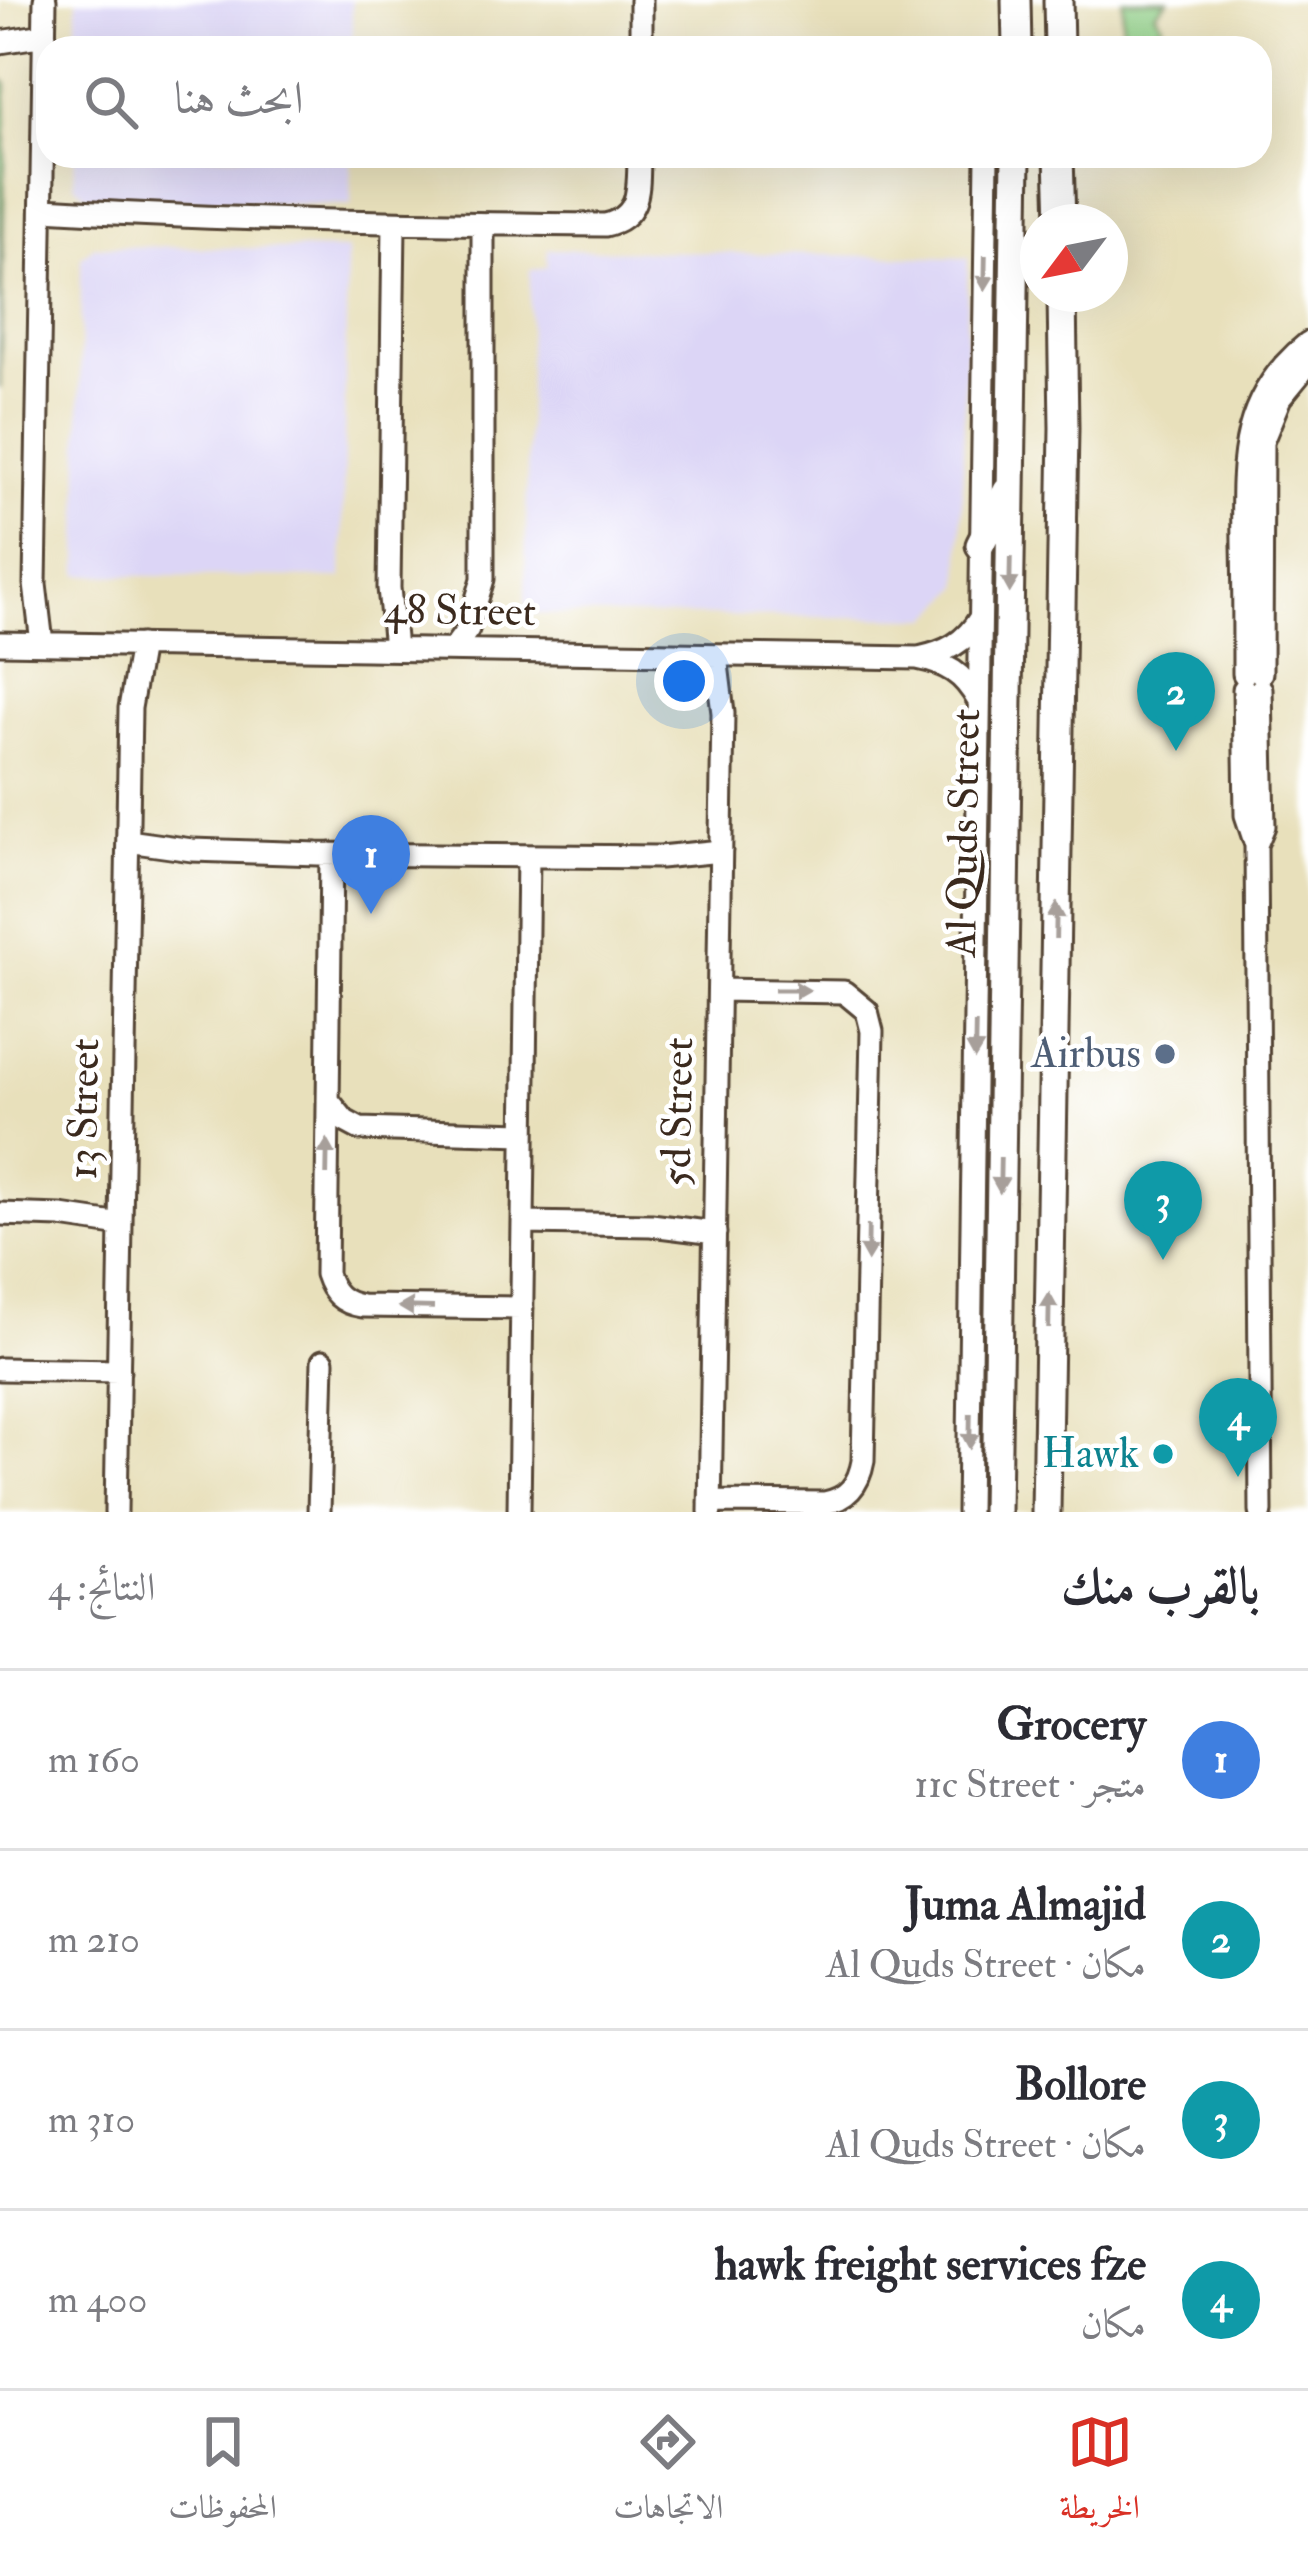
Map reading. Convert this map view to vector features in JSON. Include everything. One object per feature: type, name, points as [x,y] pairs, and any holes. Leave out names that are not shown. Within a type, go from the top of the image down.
[{"type":"main road","points":[[1015,36],[1016,0]]},
{"type":"main road","points":[[1058,0],[1059,36]]},
{"type":"main road","name":"Al Quds Street","points":[[996,1512],[1016,168]]},
{"type":"main road","points":[[1059,168],[1060,204]]},
{"type":"main road","points":[[1046,1512],[1062,312]]},
{"type":"main road","points":[[980,545],[1011,482]]},
{"type":"street","points":[[45,36],[46,0]]},
{"type":"street","points":[[640,36],[641,0]]},
{"type":"street","points":[[0,46],[36,46]]},
{"type":"street","points":[[22,643],[35,584],[44,168]]},
{"type":"street","points":[[44,217],[394,225],[619,222],[637,202],[638,168]]},
{"type":"street","points":[[968,1512],[987,168]]},
{"type":"street","points":[[454,648],[468,628],[483,579],[483,224]]},
{"type":"street","points":[[388,648],[394,225]]},
{"type":"street","points":[[1262,1512],[1256,845],[1264,826],[1253,681],[1246,439],[1266,389],[1308,343]]},
{"type":"street","points":[[1252,637],[1262,442],[1280,398],[1308,364]]},
{"type":"street","name":"48 Street","points":[[22,643],[917,658],[948,650],[972,631],[980,617]]},
{"type":"street","name":"13 Street","points":[[116,1512],[131,645]]},
{"type":"street","name":"5d Street","points":[[710,1507],[723,656]]},
{"type":"street","name":"48 Street","points":[[917,658],[961,675],[980,703]]},
{"type":"street","points":[[128,849],[721,859]]},
{"type":"street","points":[[331,854],[326,1274],[337,1296],[353,1305],[522,1308]]},
{"type":"street","points":[[519,1512],[528,856]]},
{"type":"street","points":[[710,1507],[824,1503],[842,1498],[860,1478],[872,1031],[867,1011],[844,992],[718,990]]},
{"type":"street","points":[[328,1100],[345,1121],[360,1129],[524,1134]]},
{"type":"street","points":[[0,1214],[121,1216]]},
{"type":"street","points":[[523,1223],[715,1223]]},
{"type":"street","points":[[319,1512],[323,1361]]},
{"type":"street","points":[[0,1369],[119,1371]]},
{"type":"shaded area","points":[[77,0],[352,0],[352,36],[76,36]]},
{"type":"shaded area","points":[[75,168],[351,168],[351,205],[89,199],[74,184]]},
{"type":"shaded area","points":[[95,246],[347,250],[342,578],[79,575],[81,257]]},
{"type":"shaded area","points":[[548,249],[968,258],[960,587],[930,618],[525,614],[530,270],[547,267]]},
{"type":"green space","points":[[1123,0],[1168,0],[1155,13],[1163,24],[1152,36],[1142,29],[1136,36],[1122,36]]},
{"type":"green space","points":[[0,78],[7,83],[0,389]]},
{"type":"place","name":"Juma Almajid","points":[[1176,751]]},
{"type":"place","name":"Grocery","points":[[371,914]]},
{"type":"place","name":"Airbus","points":[[1165,1054]]},
{"type":"place","name":"Bollore","points":[[1163,1260]]},
{"type":"place","name":"Hawk","points":[[1163,1454]]},
{"type":"place","name":"hawk freight services fze","points":[[1238,1477]]}]
